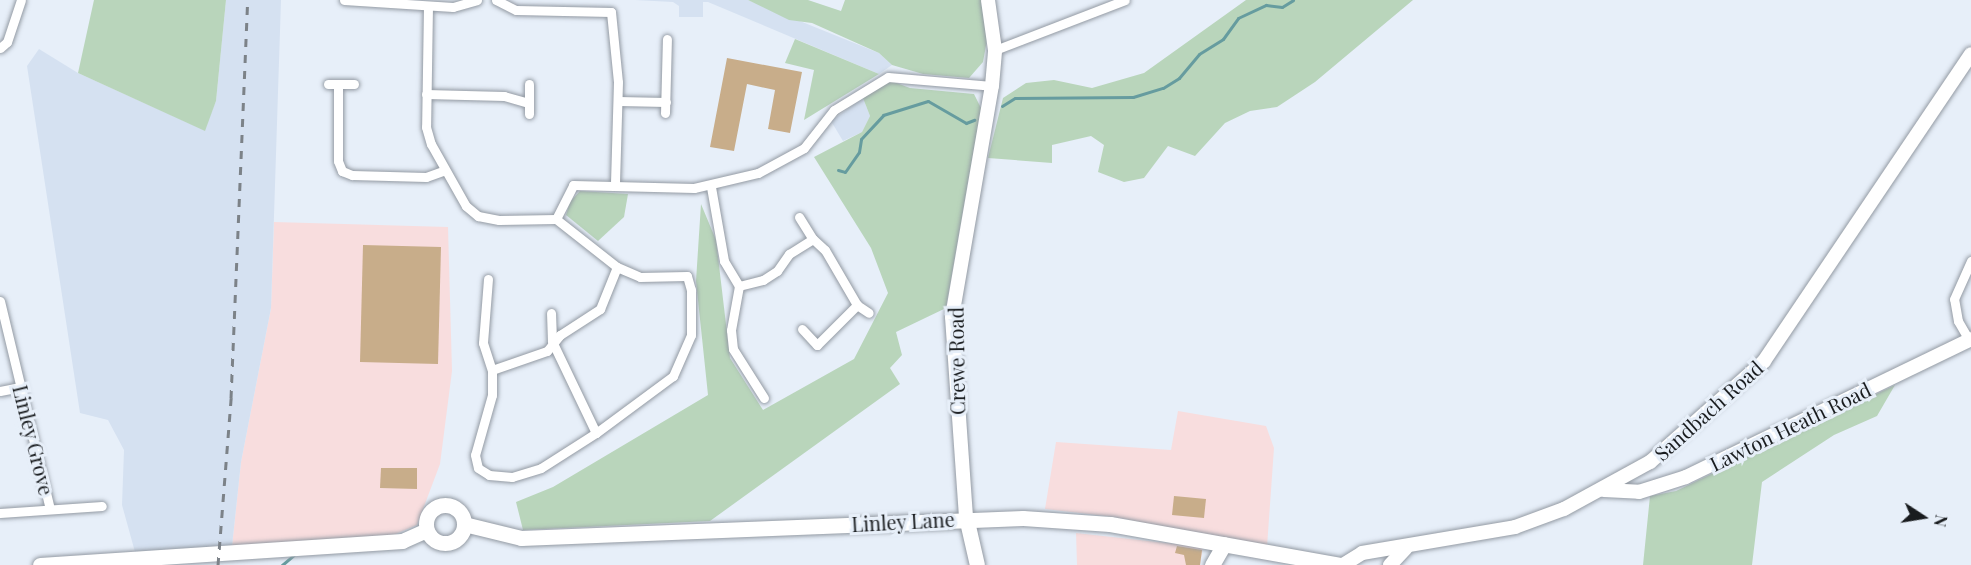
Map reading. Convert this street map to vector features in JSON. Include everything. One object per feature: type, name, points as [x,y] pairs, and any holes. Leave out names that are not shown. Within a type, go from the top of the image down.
[{"type":"main road","points":[[440,506],[457,510],[464,524],[451,542],[434,540],[427,530],[427,517],[440,506]]},
{"type":"main road","name":"Linley Lane","points":[[464,524],[521,538],[650,535],[966,517],[1110,524],[1342,565]]},
{"type":"main road","name":"Crewe Road","points":[[966,517],[977,565]]},
{"type":"main road","points":[[40,565],[402,541],[427,530]]},
{"type":"main road","points":[[1212,565],[1224,544]]},
{"type":"street","points":[[4,45],[21,0]]},
{"type":"street","points":[[344,0],[414,2],[428,6],[453,7],[477,0]]},
{"type":"street","points":[[496,0],[516,10],[611,12]]},
{"type":"street","name":"Crewe Road","points":[[966,517],[952,317],[992,86],[995,50],[988,0]]},
{"type":"street","points":[[995,50],[1125,0]]},
{"type":"street","points":[[615,186],[618,101],[611,12],[617,3]]},
{"type":"street","points":[[428,6],[426,127],[445,170],[466,206],[478,216],[556,219],[617,267],[639,277],[687,276]]},
{"type":"street","points":[[665,113],[667,39]]},
{"type":"street","name":"Sandbach Road","points":[[1342,565],[1362,553],[1515,527],[1604,490],[1650,462],[1764,361],[1971,54]]},
{"type":"street","points":[[556,219],[573,184],[711,187],[758,173],[804,148],[834,110],[888,77],[992,86]]},
{"type":"street","points":[[354,84],[333,84],[338,161],[342,171],[352,175],[426,177],[445,170]]},
{"type":"street","points":[[529,84],[529,114]]},
{"type":"street","points":[[426,94],[504,96],[529,103]]},
{"type":"street","points":[[618,101],[666,102]]},
{"type":"street","points":[[711,187],[724,261],[739,286],[731,330],[733,349],[764,398]]},
{"type":"street","points":[[799,217],[813,239],[825,250],[857,305],[869,313]]},
{"type":"street","points":[[739,286],[762,280],[777,271],[789,254],[813,239]]},
{"type":"street","points":[[1970,339],[1958,321],[1954,299],[1971,261]]},
{"type":"street","points":[[488,279],[483,343],[492,370],[492,395],[476,445],[478,468],[489,475],[512,477],[541,468],[596,433],[662,386],[684,358],[694,313],[685,265]]},
{"type":"street","points":[[492,370],[547,351],[552,341],[600,309],[617,267]]},
{"type":"street","name":"Linley Grove","points":[[0,301],[50,509]]},
{"type":"street","points":[[802,329],[817,345],[857,305]]},
{"type":"street","points":[[551,313],[552,341],[596,433]]},
{"type":"street","name":"Lawton Heath Road","points":[[1604,490],[1639,492],[1661,486],[1970,339]]},
{"type":"street","points":[[0,391],[21,387]]},
{"type":"street","points":[[1650,462],[1661,486]]},
{"type":"street","points":[[0,513],[102,506]]},
{"type":"street","points":[[1390,565],[1408,547]]},
{"type":"shaded area","points":[[226,0],[281,0],[271,308],[241,462],[232,546],[135,552],[122,505],[124,450],[108,420],[80,413],[27,66],[39,49],[78,73],[204,130],[216,101]]},
{"type":"shaded area","points":[[635,0],[748,0],[879,53],[892,65],[879,74],[708,2],[703,2],[703,17],[679,17],[679,6],[673,2]]},
{"type":"shaded area","points":[[863,98],[870,116],[862,132],[843,141],[831,121]]},
{"type":"shaded area","points":[[274,222],[448,227],[452,371],[440,464],[417,525],[386,538],[232,546],[241,462],[271,308]]},
{"type":"shaded area","points":[[1178,411],[1266,426],[1274,448],[1267,547],[1114,517],[1045,509],[1056,442],[1171,450]]},
{"type":"shaded area","points":[[1076,533],[1203,547],[1200,565],[1077,565]]},
{"type":"green space","points":[[94,0],[226,0],[216,101],[205,131],[78,73]]},
{"type":"green space","points":[[748,0],[808,0],[841,11],[845,0],[981,0],[987,40],[983,62],[969,78],[923,74],[892,65],[879,53],[812,23],[789,20]]},
{"type":"green space","points":[[1246,0],[1413,0],[1315,82],[1277,107],[1250,111],[1225,123],[1195,156],[1168,146],[1144,178],[1124,182],[1098,172],[1104,145],[1091,136],[1052,145],[1052,163],[988,158],[1003,98],[1026,83],[1054,80],[1092,88],[1144,73]]},
{"type":"green space","points":[[795,39],[879,74],[804,120],[814,70],[785,63]]},
{"type":"green space","points":[[886,79],[910,88],[974,94],[981,108],[946,308],[896,332],[902,355],[890,368],[900,384],[710,521],[523,530],[516,502],[553,487],[708,395],[696,281],[701,204],[716,240],[730,358],[763,410],[854,359],[888,293],[871,248],[814,157],[862,132],[870,116],[863,98]]},
{"type":"green space","points":[[580,191],[628,194],[624,217],[598,241],[566,215],[570,202]]},
{"type":"green space","points":[[1895,385],[1877,416],[1834,435],[1762,482],[1752,565],[1643,565],[1650,496],[1676,491]]},
{"type":"building","points":[[727,58],[802,72],[790,133],[768,129],[775,90],[747,84],[734,151],[710,147]]},
{"type":"building","points":[[363,245],[441,247],[438,364],[360,362]]},
{"type":"building","points":[[381,468],[417,468],[417,489],[380,488]]},
{"type":"building","points":[[1174,496],[1206,499],[1204,518],[1172,515]]},
{"type":"building","points":[[1177,546],[1202,550],[1200,565],[1186,565],[1184,555],[1175,553]]},
{"type":"waterway","points":[[1002,106],[1015,98],[1133,97],[1163,88],[1179,78],[1199,54],[1223,39],[1238,18],[1266,5],[1282,7],[1293,0]]},
{"type":"waterway","points":[[838,170],[845,172],[859,152],[861,139],[883,115],[928,101],[966,123],[974,120]]},
{"type":"waterway","points":[[282,565],[294,555]]},
{"type":"railway","points":[[218,565],[231,398],[248,0]]}]
